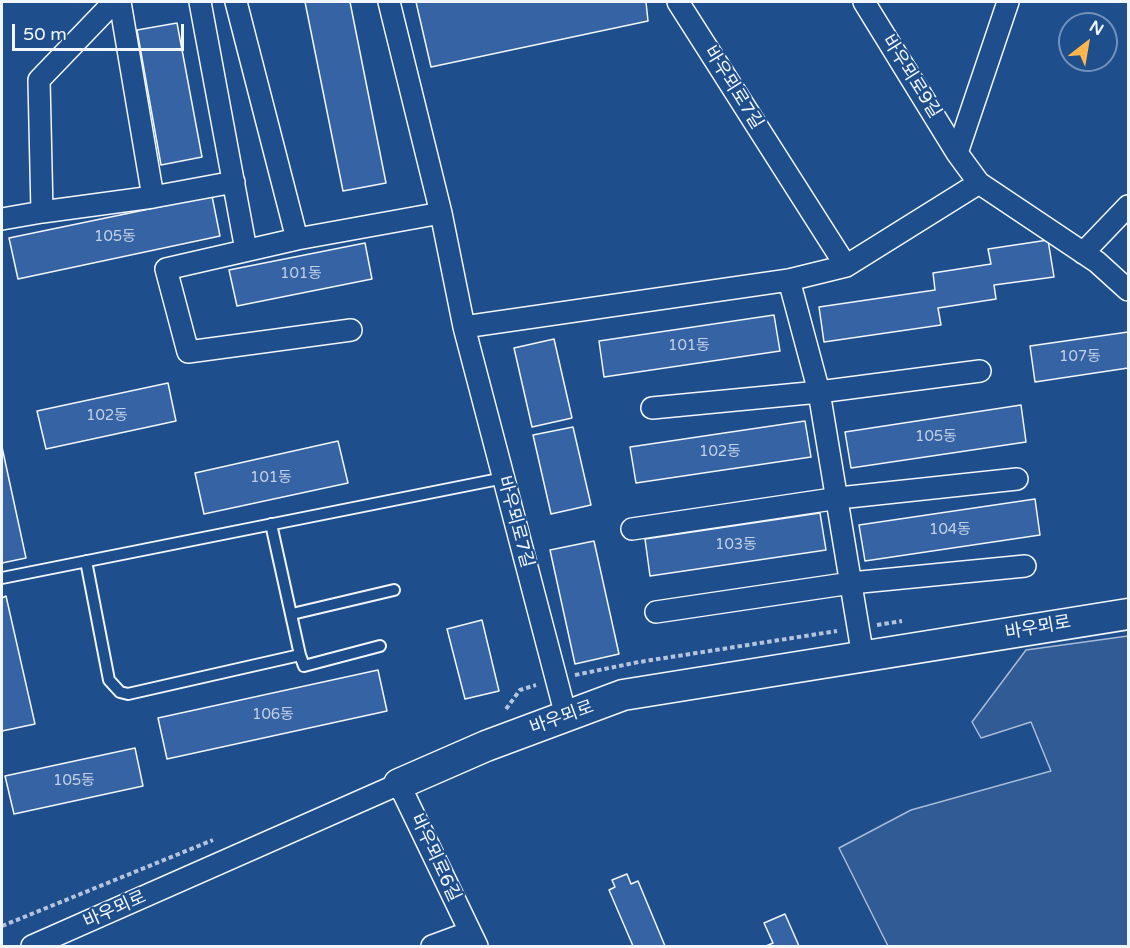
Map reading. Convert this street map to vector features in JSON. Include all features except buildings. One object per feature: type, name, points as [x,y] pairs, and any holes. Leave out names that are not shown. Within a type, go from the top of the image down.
[{"type":"street","points":[[42,212],[39,80],[114,2]]},
{"type":"street","points":[[120,2],[153,197]]},
{"type":"street","points":[[200,2],[246,250]]},
{"type":"street","points":[[236,2],[297,239]]},
{"type":"street","name":"바우뫼로7길","points":[[389,2],[441,213],[465,327],[566,716]]},
{"type":"street","name":"바우뫼로7길","points":[[678,2],[846,266]]},
{"type":"street","name":"바우뫼로9길","points":[[864,2],[957,153],[979,183],[1083,253],[1128,290]]},
{"type":"street","name":"바우뫼로9길","points":[[957,153],[1008,2]]},
{"type":"street","points":[[2,219],[153,197],[234,182]]},
{"type":"street","points":[[465,327],[789,280],[846,266],[979,183]]},
{"type":"street","points":[[1083,253],[1128,206]]},
{"type":"street","points":[[351,330],[188,352],[166,269],[297,239],[441,213]]},
{"type":"street","points":[[789,280],[819,392],[839,498],[850,583],[863,657]]},
{"type":"street","points":[[652,408],[819,392],[980,371]]},
{"type":"street","points":[[632,529],[839,498],[1017,479]]},
{"type":"street","points":[[656,612],[850,583],[1025,566]]},
{"type":"street","name":"바우뫼로","points":[[32,946],[486,746],[623,695],[1128,614]]},
{"type":"street","name":"바우뫼로6길","points":[[399,784],[473,939],[432,946]]},
{"type":"lane","points":[[2,578],[504,478]]},
{"type":"lane","points":[[271,524],[304,666],[380,646]]},
{"type":"lane","points":[[87,561],[109,680],[120,693],[128,694],[300,655]]},
{"type":"lane","points":[[292,614],[394,590]]},
{"type":"path","points":[[500,718],[520,690],[557,679]]},
{"type":"path","points":[[2,926],[219,837]]},
{"type":"shaded area","points":[[1128,636],[1128,946],[888,946],[839,848],[911,810],[1051,771],[1031,722],[981,738],[972,722],[1026,650]]}]
